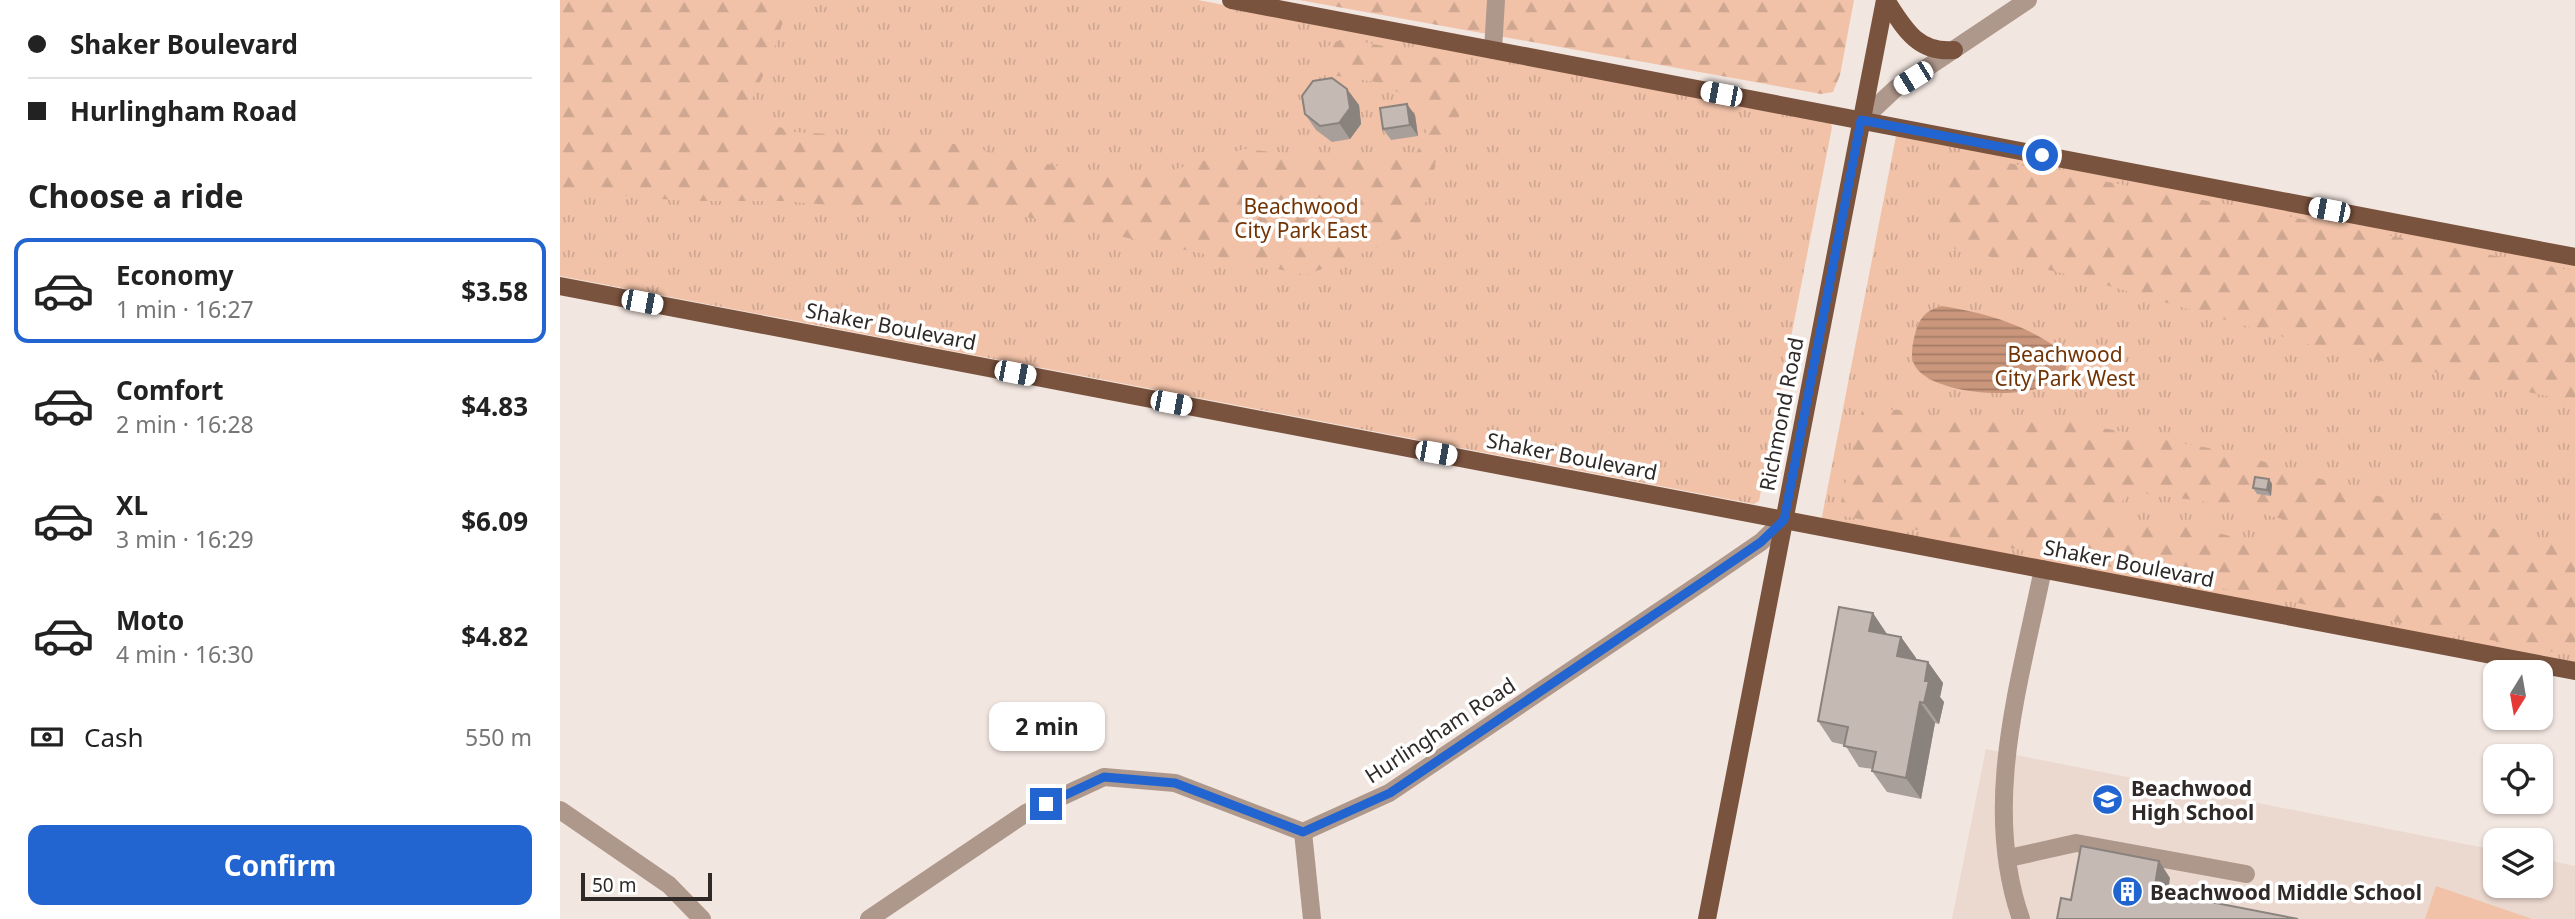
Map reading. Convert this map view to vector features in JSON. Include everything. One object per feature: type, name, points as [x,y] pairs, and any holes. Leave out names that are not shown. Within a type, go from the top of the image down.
[{"type":"main road","points":[[1231,0],[2575,257]]},
{"type":"main road","points":[[1885,0],[1916,42],[1937,51],[1954,50]]},
{"type":"main road","name":"Richmond Road","points":[[1707,919],[1885,0]]},
{"type":"main road","name":"Shaker Boulevard","points":[[560,286],[2575,670]]},
{"type":"street","points":[[1493,50],[1496,0]]},
{"type":"street","points":[[1861,120],[1895,89],[2028,0]]},
{"type":"street","name":"Hurlingham Road","points":[[1303,832],[1390,793],[1761,542],[1784,520]]},
{"type":"street","points":[[2021,919],[2009,858],[2002,792],[2043,569]]},
{"type":"street","points":[[869,919],[1026,813],[1104,777],[1175,783],[1303,832],[1312,919]]},
{"type":"street","points":[[560,810],[668,885],[702,919]]},
{"type":"street","points":[[2009,858],[2076,843],[2246,874]]},
{"type":"shaded area","points":[[1942,306],[2008,322],[2038,336],[2066,355],[2064,374],[2050,384],[2012,393],[1968,391],[1930,379],[1915,366],[1912,357],[1913,343],[1921,319],[1931,310]]},
{"type":"shaded area","name":"Beachwood High School","points":[[1986,749],[2483,848],[2483,898],[2553,898],[2553,861],[2575,866],[2575,919],[1952,919]]},
{"type":"green space","name":"Beachwood City Park East","points":[[560,0],[1198,0],[1830,121],[1832,127],[1759,501],[1754,504],[560,276]]},
{"type":"green space","points":[[560,0],[790,0],[770,61],[744,116],[795,132],[935,140],[1104,176],[1166,172],[1244,149],[1346,160],[1417,152],[1436,110],[1376,82],[1324,74],[1328,46],[1344,38],[1432,56],[1470,70],[1462,111],[1436,160],[1418,232],[1306,275],[983,208],[884,210],[784,201],[685,201],[560,190]]},
{"type":"green space","points":[[1299,0],[1854,0],[1840,75],[1833,92],[1821,94]]},
{"type":"green space","name":"Beachwood City Park West","points":[[1896,136],[2575,257],[2575,671],[2553,667],[2553,660],[2517,660],[1820,527]]},
{"type":"green space","points":[[1945,151],[2575,271],[2575,402],[2321,348],[2075,276],[1951,248]]},
{"type":"green space","points":[[1863,406],[1955,417],[2039,416],[2235,453],[2431,512],[2575,550],[2575,656],[1838,515]],"holes":[[[2128,491],[2230,505],[2282,519],[2264,545],[2169,523],[2111,523]]]},
{"type":"green space","points":[[2436,886],[2532,919],[2425,919]]},
{"type":"building","points":[[1332,78],[1347,89],[1350,108],[1339,123],[1320,126],[1305,114],[1302,96],[1313,81]]},
{"type":"building","points":[[1407,104],[1410,125],[1383,129],[1380,108]]},
{"type":"building","points":[[2255,477],[2269,479],[2267,490],[2253,488]]},
{"type":"building","points":[[1839,607],[1873,613],[1869,631],[1901,637],[1897,656],[1928,662],[1925,681],[1929,681],[1924,703],[1920,702],[1906,778],[1872,771],[1876,752],[1844,746],[1848,727],[1818,721]]},
{"type":"building","points":[[2081,846],[2159,861],[2154,891],[2298,919],[2057,919],[2061,898],[2071,900]]},
{"type":"place","name":"Beachwood High School","points":[[2108,800]]},
{"type":"place","name":"Beachwood Middle School","points":[[2127,892]]},
{"type":"route","points":[[1046,804],[1104,777],[1175,783],[1303,832],[1390,793],[1761,542],[1784,520],[1861,120],[2042,155]]}]
